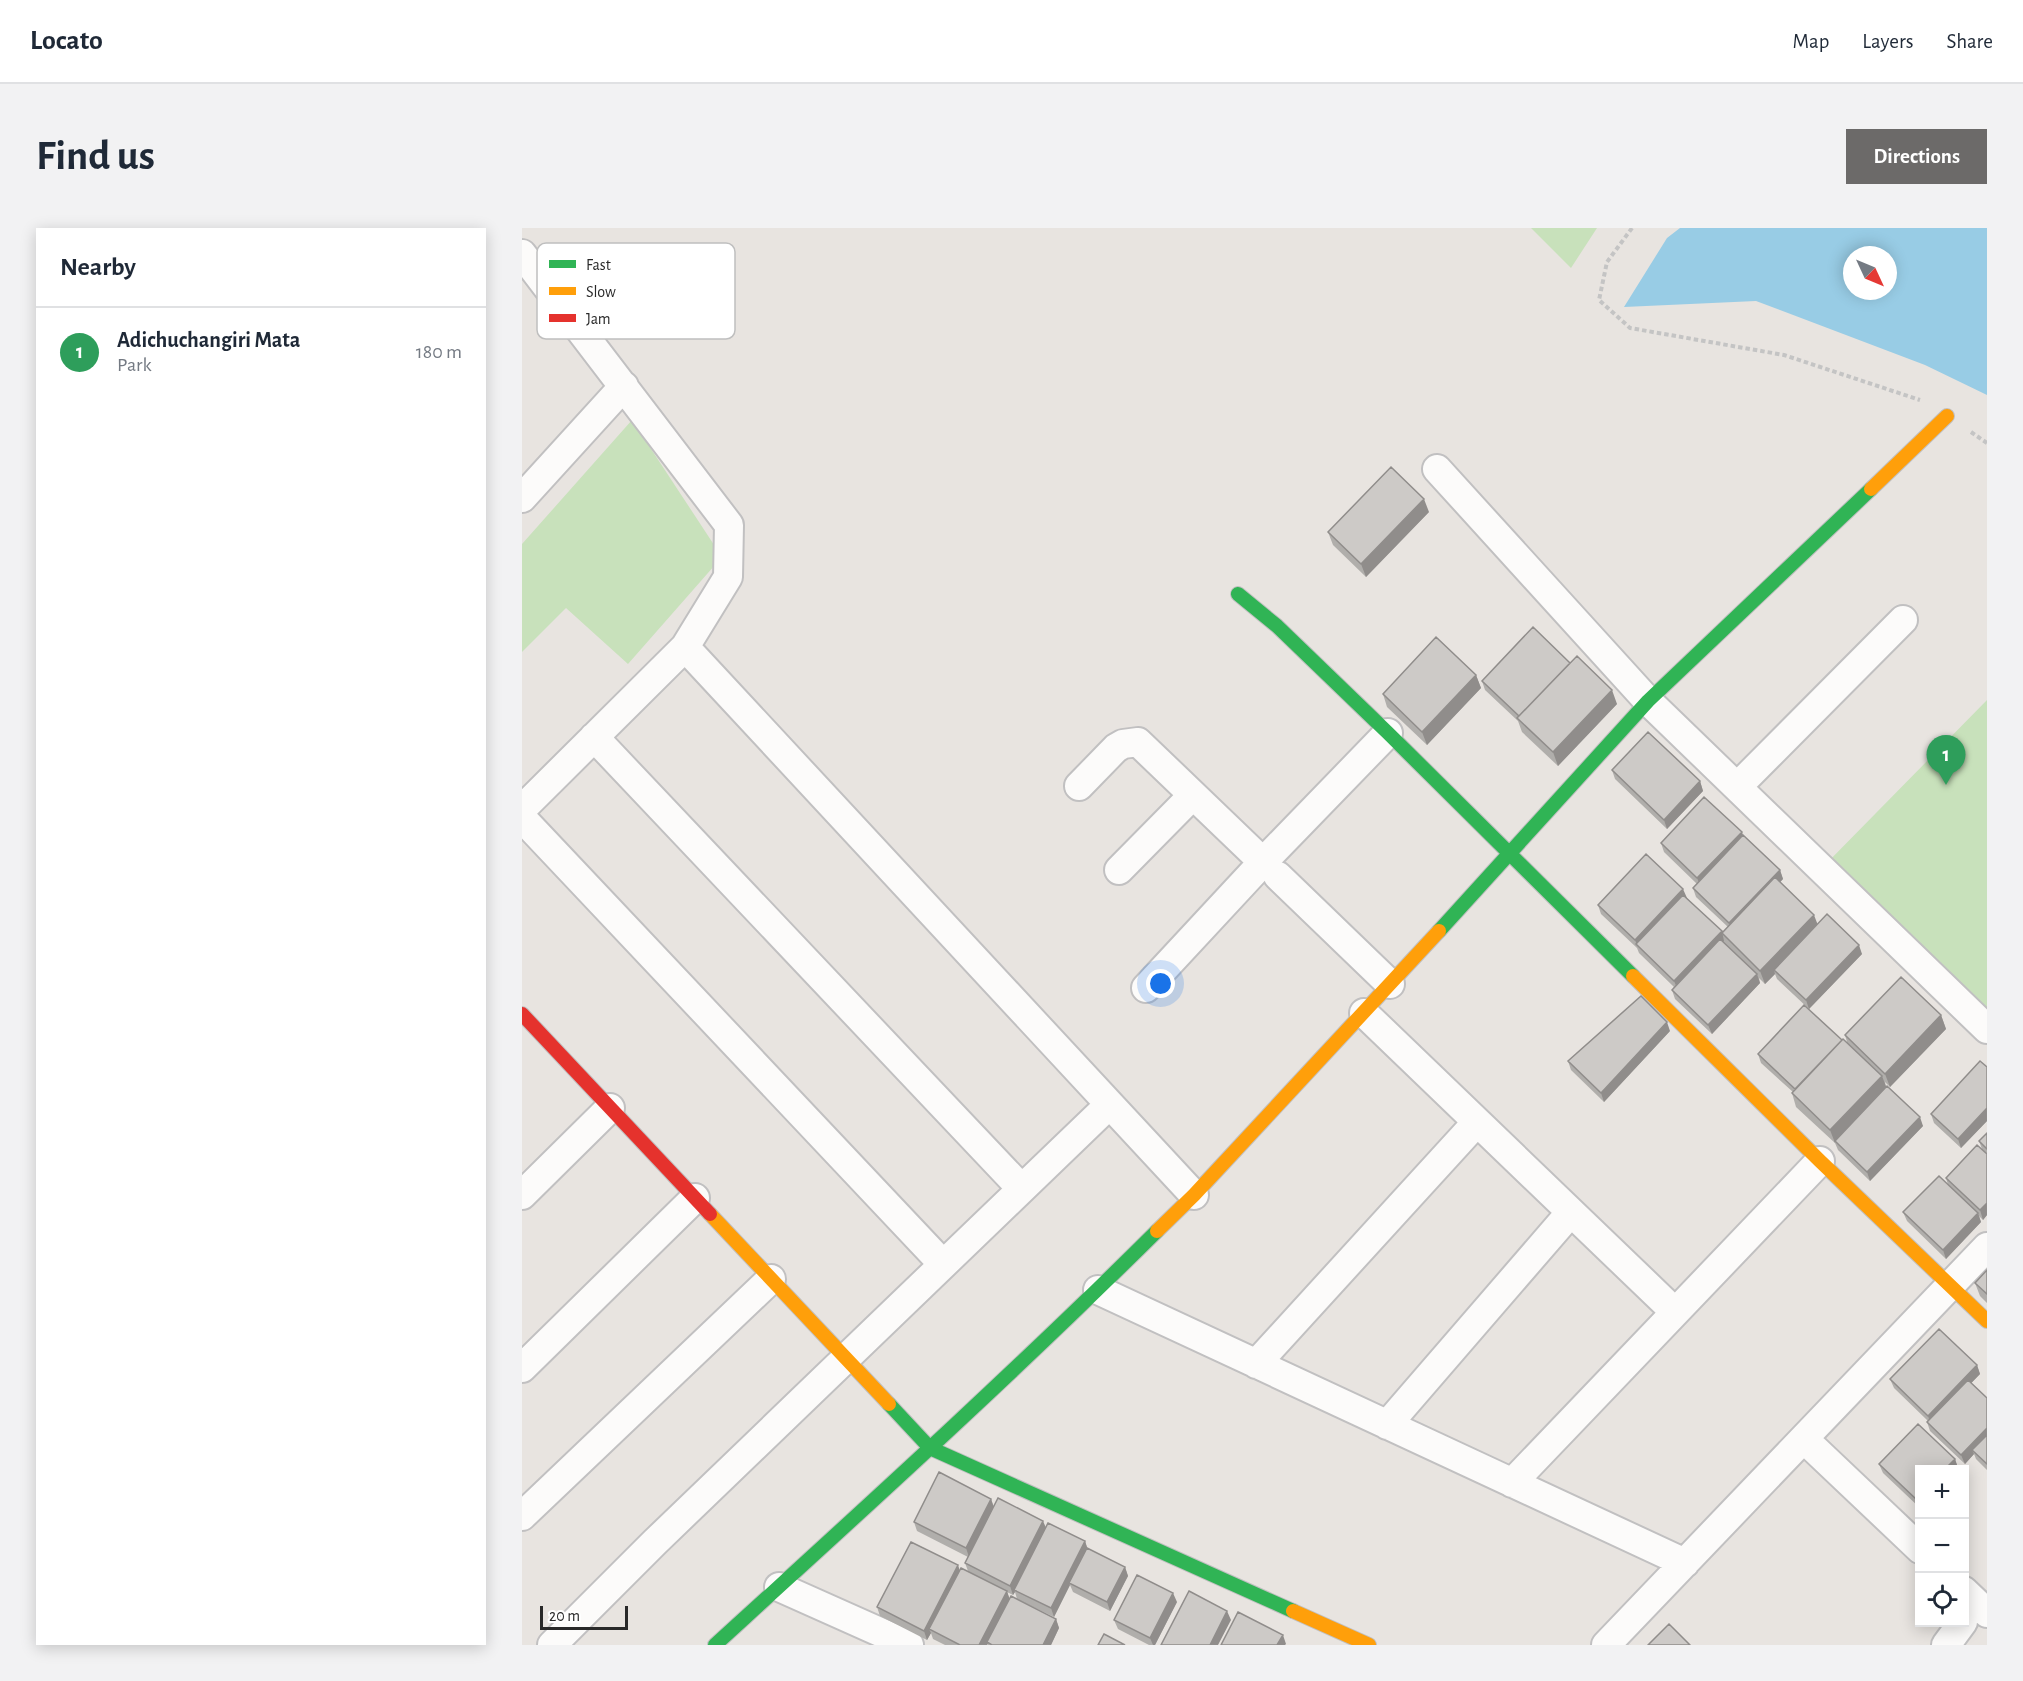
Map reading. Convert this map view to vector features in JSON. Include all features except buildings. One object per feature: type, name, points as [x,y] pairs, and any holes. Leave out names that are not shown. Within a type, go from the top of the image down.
[{"type":"street","points":[[527,271],[537,283]]},
{"type":"street","points":[[522,809],[685,647],[728,577],[729,525],[624,386],[584,339]]},
{"type":"street","points":[[522,498],[624,386]]},
{"type":"street","points":[[715,1645],[930,1448],[1098,1290],[1194,1195],[1511,854],[1648,701],[1947,416]]},
{"type":"street","points":[[1437,470],[1648,701],[1987,1029]]},
{"type":"street","points":[[1238,594],[1277,626],[1388,733],[1820,1161],[1987,1321]]},
{"type":"street","points":[[1737,787],[1903,620]]},
{"type":"street","points":[[685,647],[1194,1195]]},
{"type":"street","points":[[1146,988],[1270,869],[1388,733]]},
{"type":"street","points":[[594,737],[1021,1188]]},
{"type":"street","points":[[1079,786],[1116,748],[1123,744],[1138,742],[1390,984]]},
{"type":"street","points":[[1119,870],[1193,795]]},
{"type":"street","points":[[522,818],[942,1263]]},
{"type":"street","points":[[1364,1013],[1675,1312]]},
{"type":"street","points":[[522,1014],[930,1448],[1369,1645]]},
{"type":"street","points":[[552,1645],[942,1263],[1109,1105]]},
{"type":"street","points":[[522,1195],[610,1108]]},
{"type":"street","points":[[1256,1364],[1477,1122]]},
{"type":"street","points":[[1512,1483],[1820,1161]]},
{"type":"street","points":[[522,1368],[695,1198]]},
{"type":"street","points":[[1388,1425],[1571,1212]]},
{"type":"street","points":[[1606,1645],[1987,1247]]},
{"type":"street","points":[[522,1516],[771,1279]]},
{"type":"street","points":[[1098,1290],[1685,1563]]},
{"type":"street","points":[[1804,1439],[1915,1544]]},
{"type":"street","points":[[779,1587],[909,1645]]},
{"type":"street","points":[[1947,1645],[1971,1610]]},
{"type":"path","points":[[1632,228],[1606,262],[1599,300],[1630,328],[1784,355],[1928,403],[1987,443]]},
{"type":"green space","points":[[1531,228],[1597,228],[1571,268]]},
{"type":"green space","points":[[632,420],[722,557],[628,664],[566,608],[522,652],[522,544]]},
{"type":"green space","points":[[1987,700],[1987,1029],[1821,869]]},
{"type":"water","points":[[1680,228],[1987,228],[1987,395],[1925,365],[1756,301],[1624,307],[1667,238]]},
{"type":"traffic: fast","points":[[1439,931],[1648,701],[1871,489]]},
{"type":"traffic: fast","points":[[1238,594],[1277,626],[1388,733],[1633,976]]},
{"type":"traffic: fast","points":[[715,1645],[994,1389],[1157,1231]]},
{"type":"traffic: fast","points":[[889,1404],[930,1448],[1293,1611]]},
{"type":"traffic: slow","points":[[1871,489],[1947,416]]},
{"type":"traffic: slow","points":[[1157,1231],[1194,1195],[1439,931]]},
{"type":"traffic: slow","points":[[1633,976],[1820,1161],[1987,1321]]},
{"type":"traffic: slow","points":[[710,1214],[889,1404]]},
{"type":"traffic: slow","points":[[1293,1611],[1369,1645]]},
{"type":"traffic: jam","points":[[522,1014],[710,1214]]},
{"type":"place","name":"Adichuchangiri Mata","points":[[1946,785]]}]
